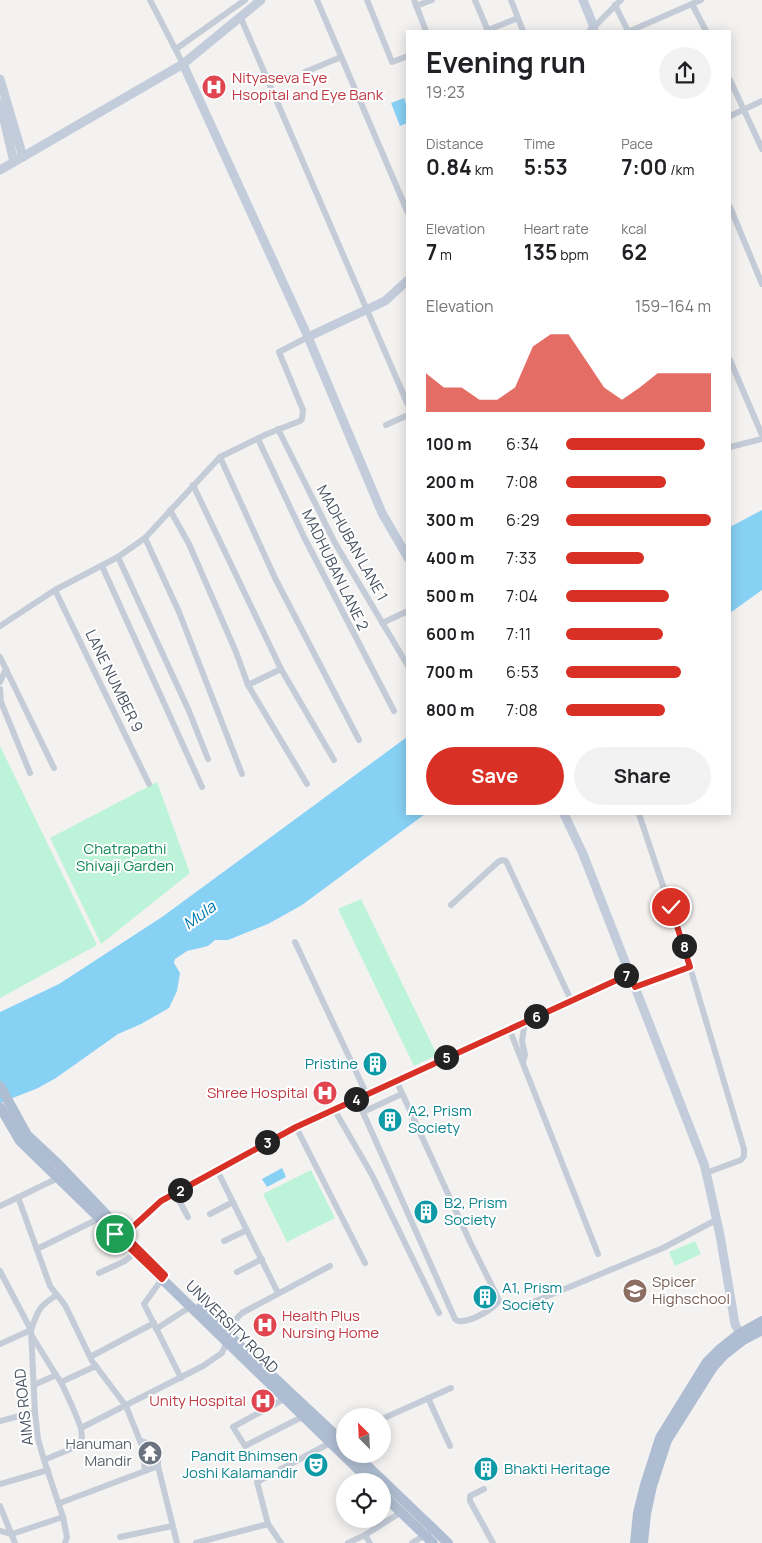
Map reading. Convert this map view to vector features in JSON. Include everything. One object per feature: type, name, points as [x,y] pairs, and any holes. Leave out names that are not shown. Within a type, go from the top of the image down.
[{"type":"main road","points":[[0,1086],[16,1126]]},
{"type":"main road","points":[[0,1107],[16,1126]]},
{"type":"main road","name":"UNIVERSITY ROAD","points":[[16,1126],[20,1141],[62,1176],[125,1235],[190,1307],[229,1339],[302,1416],[336,1437]]},
{"type":"main road","name":"UNIVERSITY ROAD","points":[[62,1176],[135,1253],[164,1277],[336,1436]]},
{"type":"main road","points":[[635,1543],[638,1513],[645,1485],[663,1439],[713,1367],[741,1337],[762,1321]]},
{"type":"main road","points":[[741,1337],[762,1330]]},
{"type":"main road","points":[[642,1543],[646,1514],[663,1439]]},
{"type":"main road","points":[[363,1463],[430,1536],[448,1543]]},
{"type":"main road","points":[[391,1500],[406,1510]]},
{"type":"street","points":[[150,0],[176,49],[308,337],[382,513],[406,555]]},
{"type":"street","points":[[176,49],[245,0]]},
{"type":"street","points":[[0,170],[183,64],[261,0]]},
{"type":"street","points":[[317,0],[406,208]]},
{"type":"street","points":[[367,0],[392,62],[406,57]]},
{"type":"street","points":[[426,30],[415,3],[432,0]]},
{"type":"street","points":[[475,0],[488,30]]},
{"type":"street","points":[[511,0],[523,30]]},
{"type":"street","points":[[583,0],[594,30],[618,2],[629,30]]},
{"type":"street","points":[[631,30],[701,0]]},
{"type":"street","points":[[692,4],[705,30]]},
{"type":"street","points":[[240,16],[406,400]]},
{"type":"street","points":[[490,30],[518,18]]},
{"type":"street","points":[[646,24],[649,30]]},
{"type":"street","points":[[305,72],[341,57]]},
{"type":"street","points":[[0,79],[23,157]]},
{"type":"street","points":[[731,82],[745,109],[762,150]]},
{"type":"street","points":[[731,116],[762,101]]},
{"type":"street","points":[[0,103],[14,162]]},
{"type":"street","points":[[731,209],[762,284]]},
{"type":"street","points":[[0,626],[55,590],[118,557],[145,538],[220,457],[278,429],[300,421],[304,415],[303,410],[279,352],[385,301],[406,282]]},
{"type":"street","points":[[731,362],[762,437],[731,447]]},
{"type":"street","points":[[386,425],[406,416]]},
{"type":"street","name":"MADHUBAN LANE 1","points":[[278,429],[335,543],[406,663]]},
{"type":"street","name":"MADHUBAN LANE 2","points":[[258,439],[309,546],[394,711]]},
{"type":"street","points":[[220,457],[275,578],[359,740]]},
{"type":"street","points":[[193,485],[281,670],[334,760]]},
{"type":"street","points":[[170,510],[189,544],[236,652],[248,685],[307,784]]},
{"type":"street","points":[[145,538],[179,612],[242,774]]},
{"type":"street","points":[[118,557],[189,711],[208,759]]},
{"type":"street","points":[[102,566],[202,787]]},
{"type":"street","name":"LANE NUMBER 9","points":[[55,590],[149,784]]},
{"type":"street","points":[[382,623],[406,612]]},
{"type":"street","points":[[0,657],[54,768]]},
{"type":"street","points":[[0,682],[6,669]]},
{"type":"street","points":[[248,685],[281,670]]},
{"type":"street","points":[[0,689],[1,702],[30,773]]},
{"type":"street","points":[[564,815],[584,854],[706,1173],[724,1256],[734,1324],[741,1337]]},
{"type":"street","points":[[639,815],[690,967],[744,1149],[744,1156],[741,1160],[706,1173]]},
{"type":"street","points":[[451,905],[499,861],[506,861],[571,1000]]},
{"type":"street","points":[[295,942],[367,1095]]},
{"type":"street","points":[[635,987],[690,967]]},
{"type":"street","points":[[125,1235],[161,1201],[296,1127],[630,974]]},
{"type":"street","points":[[522,1063],[525,1055],[522,1041],[525,1021]]},
{"type":"street","points":[[509,1028],[598,1254]]},
{"type":"street","points":[[357,1099],[455,1319],[463,1322],[480,1314],[494,1307],[498,1300],[396,1080]]},
{"type":"street","points":[[363,1112],[402,1094]]},
{"type":"street","points":[[334,1109],[372,1175],[439,1314]]},
{"type":"street","points":[[296,1127],[365,1263]]},
{"type":"street","points":[[217,1170],[278,1293]]},
{"type":"street","points":[[0,1206],[62,1176]]},
{"type":"street","points":[[175,1193],[188,1217]]},
{"type":"street","points":[[18,1197],[50,1286],[65,1305],[90,1357],[126,1406],[141,1441],[145,1471]]},
{"type":"street","points":[[210,1214],[233,1202]]},
{"type":"street","points":[[37,1249],[100,1218]]},
{"type":"street","points":[[531,1303],[663,1248],[716,1220]]},
{"type":"street","points":[[224,1242],[247,1230]]},
{"type":"street","points":[[98,1273],[125,1261],[135,1253]]},
{"type":"street","points":[[237,1272],[262,1259]]},
{"type":"street","points":[[81,1428],[181,1378],[218,1356],[222,1353],[237,1318],[242,1313],[330,1266]]},
{"type":"street","name":"AIMS ROAD","points":[[0,1271],[31,1332],[38,1439],[60,1503],[67,1537],[65,1543]]},
{"type":"street","points":[[164,1277],[144,1304],[181,1378]]},
{"type":"street","points":[[44,1460],[80,1445],[82,1437],[81,1428],[61,1382],[31,1332],[37,1312],[44,1303],[57,1295]]},
{"type":"street","points":[[90,1357],[190,1307]]},
{"type":"street","points":[[0,1344],[31,1332]]},
{"type":"street","points":[[61,1382],[96,1366]]},
{"type":"street","points":[[34,1384],[56,1375]]},
{"type":"street","points":[[391,1415],[452,1388]]},
{"type":"street","points":[[284,1398],[234,1426],[245,1446],[302,1416]]},
{"type":"street","points":[[428,1398],[450,1446]]},
{"type":"street","points":[[0,1421],[35,1412]]},
{"type":"street","points":[[141,1441],[151,1444],[158,1458],[158,1466],[177,1543]]},
{"type":"street","points":[[281,1543],[268,1524],[257,1482],[336,1442]]},
{"type":"street","points":[[60,1503],[158,1466]]},
{"type":"street","points":[[0,1484],[48,1470]]},
{"type":"street","points":[[484,1489],[470,1496],[470,1501],[493,1543]]},
{"type":"street","points":[[0,1506],[15,1543]]},
{"type":"street","points":[[348,1543],[406,1510]]},
{"type":"street","points":[[0,1531],[12,1534],[63,1517]]},
{"type":"street","points":[[196,1543],[268,1524]]},
{"type":"street","points":[[120,1537],[172,1526]]},
{"type":"street","points":[[365,1535],[370,1543]]},
{"type":"street","points":[[412,1543],[430,1536]]},
{"type":"green space","points":[[0,746],[97,945],[0,998]]},
{"type":"green space","name":"Chatrapathi Shivaji Garden","points":[[157,782],[190,873],[101,944],[50,838]]},
{"type":"green space","points":[[361,899],[437,1055],[414,1066],[338,909]]},
{"type":"green space","points":[[311,1170],[335,1218],[287,1242],[263,1194]]},
{"type":"green space","points":[[695,1241],[701,1254],[675,1266],[669,1252]]},
{"type":"water","points":[[404,98],[406,104],[406,123],[400,126],[391,103]]},
{"type":"water","points":[[762,510],[762,590],[731,612],[731,526]]},
{"type":"water","name":"Mula","points":[[406,738],[406,815],[424,815],[302,905],[268,924],[228,940],[215,940],[208,946],[187,951],[175,959],[174,963],[180,973],[177,991],[169,1008],[141,1024],[118,1034],[56,1078],[38,1088],[0,1103],[0,1012],[59,984],[162,917]]},
{"type":"water","points":[[282,1168],[286,1177],[267,1187],[262,1179]]},
{"type":"place","name":"Nityaseva Eye Hsopital and Eye Bank","points":[[214,87]]},
{"type":"place","name":"Pristine","points":[[375,1064]]},
{"type":"place","name":"Shree Hospital","points":[[325,1093]]},
{"type":"place","name":"A2, Prism Society","points":[[390,1120]]},
{"type":"place","name":"B2, Prism Society","points":[[426,1212]]},
{"type":"place","name":"Spicer Highschool","points":[[635,1291]]},
{"type":"place","name":"A1, Prism Society","points":[[485,1297]]},
{"type":"place","name":"Health Plus Nursing Home","points":[[265,1325]]},
{"type":"place","name":"Unity Hospital","points":[[263,1401]]},
{"type":"place","name":"Hanuman Mandir","points":[[150,1453]]},
{"type":"place","name":"Pandit Bhimsen Joshi Kalamandir","points":[[316,1465]]},
{"type":"place","name":"Bhakti Heritage","points":[[486,1469]]},
{"type":"route","points":[[115,1234],[162,1279],[165,1275],[125,1235],[161,1201],[296,1127],[630,974],[635,987],[690,967],[671,907]]}]
